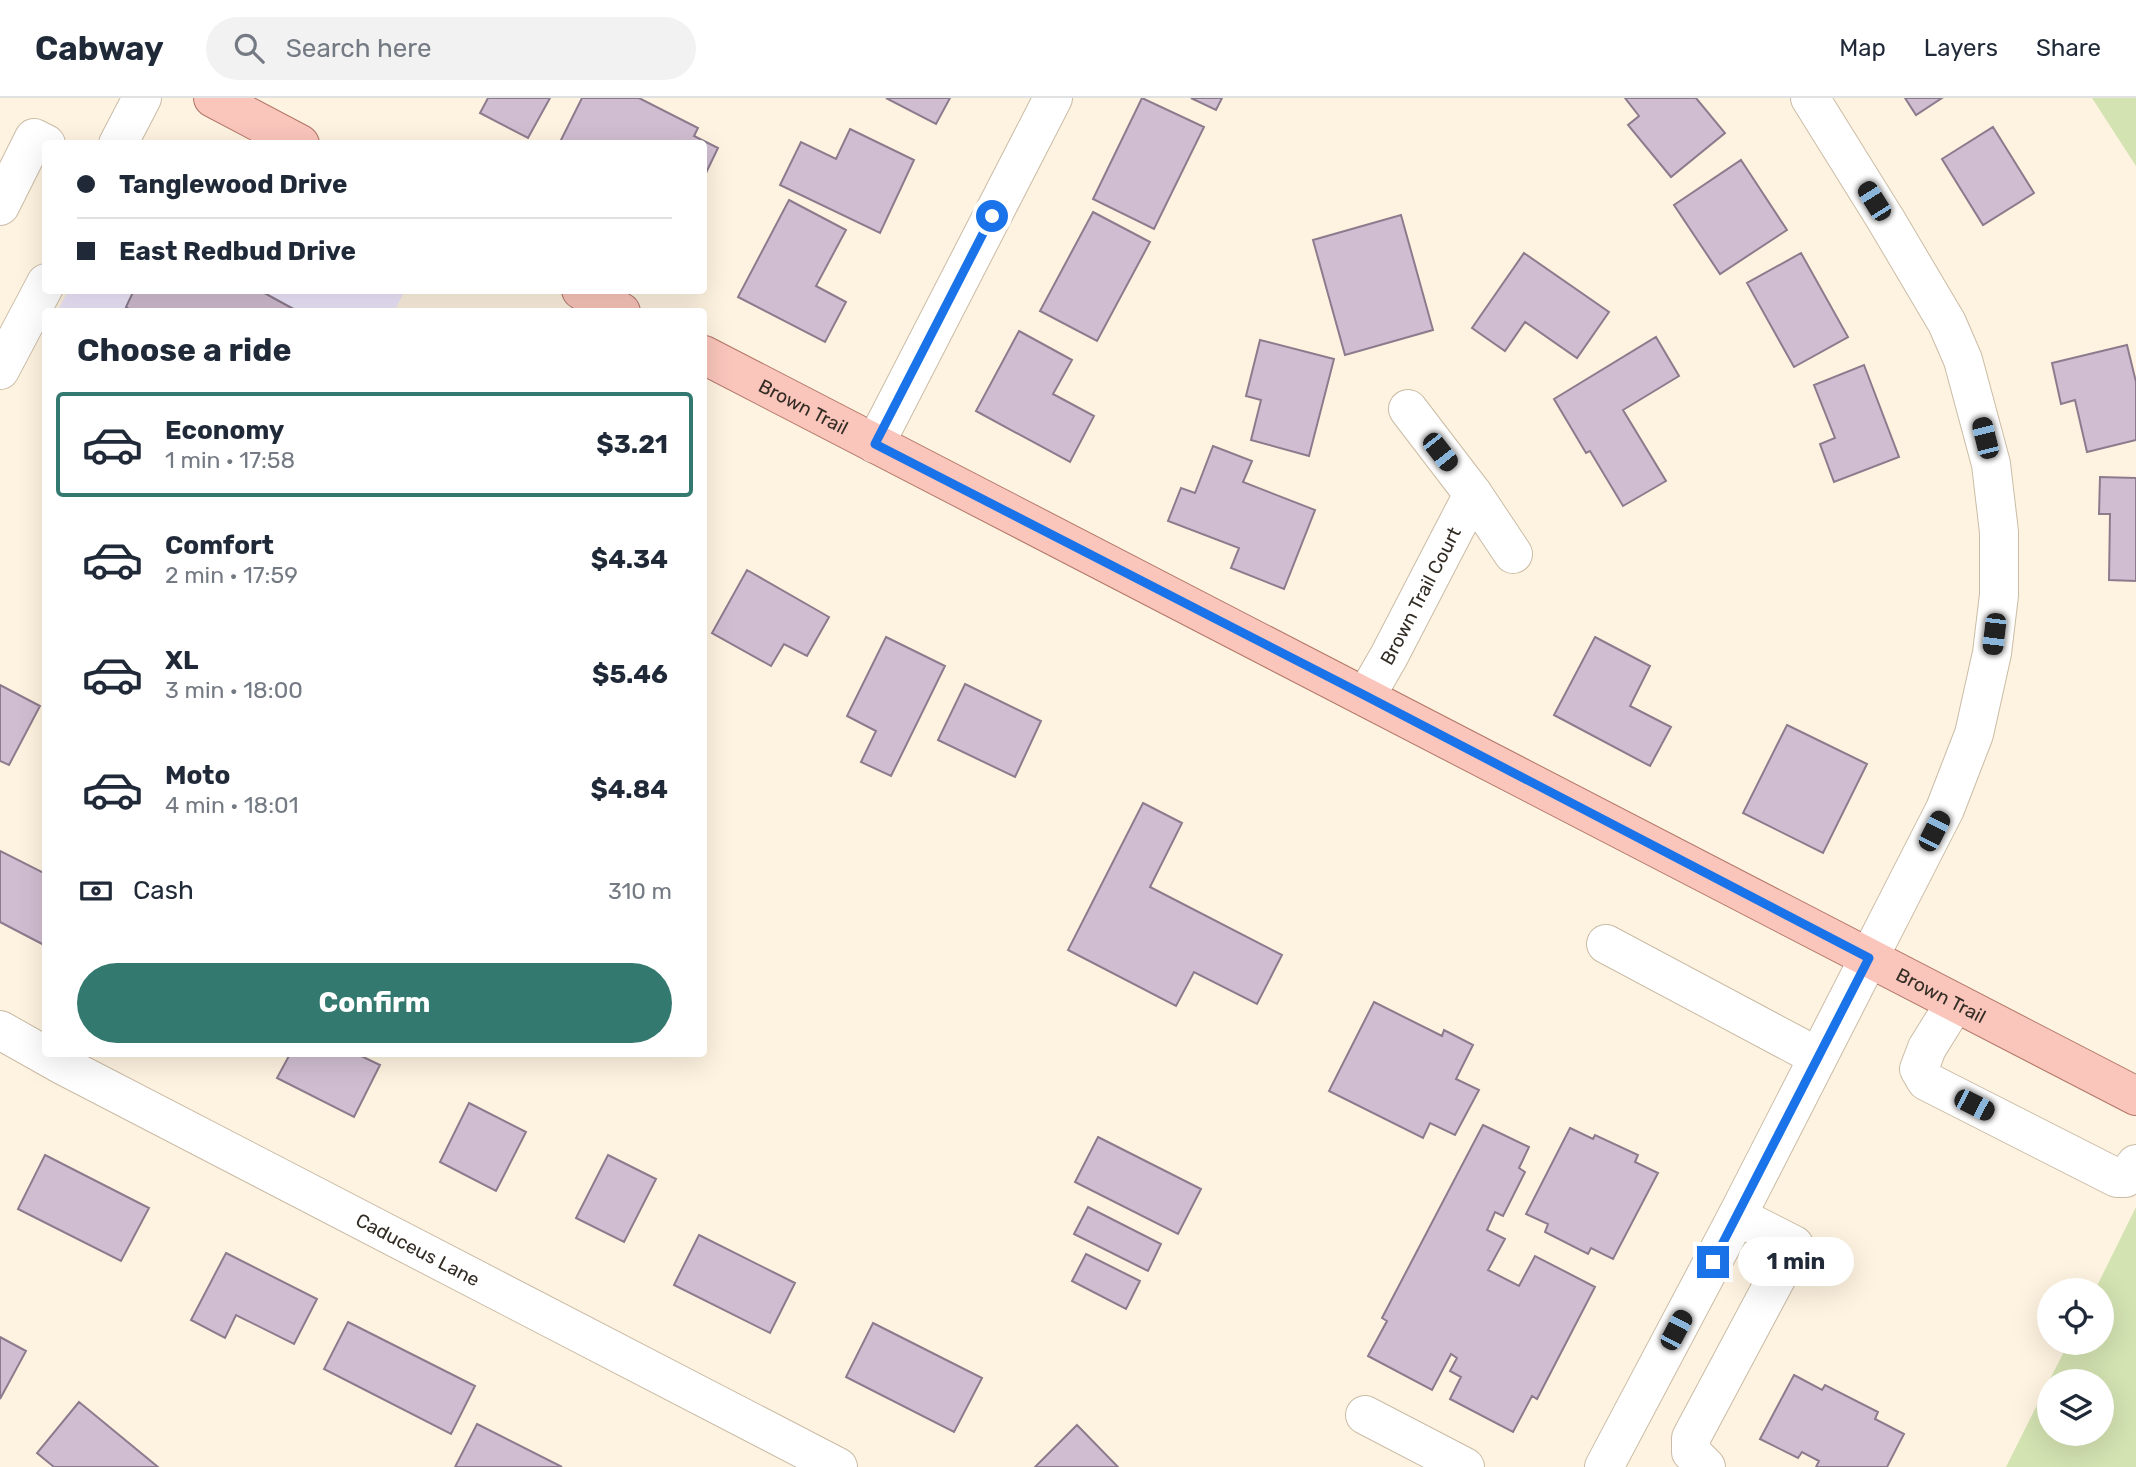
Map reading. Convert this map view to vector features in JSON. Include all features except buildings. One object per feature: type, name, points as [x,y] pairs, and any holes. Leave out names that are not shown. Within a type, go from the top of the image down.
[{"type":"main road","points":[[213,98],[292,140]]},
{"type":"main road","points":[[588,294],[614,308]]},
{"type":"main road","name":"Brown Trail","points":[[707,357],[2136,1096]]},
{"type":"street","points":[[120,140],[142,98]]},
{"type":"street","points":[[875,444],[1053,98]]},
{"type":"street","points":[[1604,1467],[1737,1216],[1945,809],[1974,734],[1992,653],[1998,607],[1999,532],[1992,464],[1963,360],[1947,323],[1810,98]]},
{"type":"street","points":[[0,206],[34,138],[42,142]]},
{"type":"street","points":[[0,370],[42,291]]},
{"type":"street","name":"Brown Trail Court","points":[[1408,409],[1513,554]]},
{"type":"street","name":"Brown Trail Court","points":[[1366,696],[1472,494]]},
{"type":"street","points":[[1606,944],[1818,1057]]},
{"type":"street","points":[[1955,1003],[1927,1048],[1919,1069],[1926,1080],[2117,1178],[2125,1178],[2136,1164]]},
{"type":"street","name":"Caduceus Lane","points":[[0,1030],[42,1054]]},
{"type":"street","name":"Caduceus Lane","points":[[48,1057],[838,1467]]},
{"type":"street","points":[[1706,1467],[1691,1452],[1690,1438],[1794,1245],[1737,1216]]},
{"type":"street","points":[[1365,1415],[1465,1467]]},
{"type":"shaded area","points":[[66,294],[403,294],[396,308],[59,308]]},
{"type":"green space","points":[[2092,98],[2136,98],[2136,166]]},
{"type":"green space","points":[[2136,1207],[2136,1467],[2006,1467],[2037,1405],[2037,1446],[2114,1446],[2114,1369],[2055,1369],[2062,1355],[2114,1355],[2114,1278],[2101,1278]]},
{"type":"route","points":[[992,216],[875,444],[1869,958],[1713,1262]]}]
